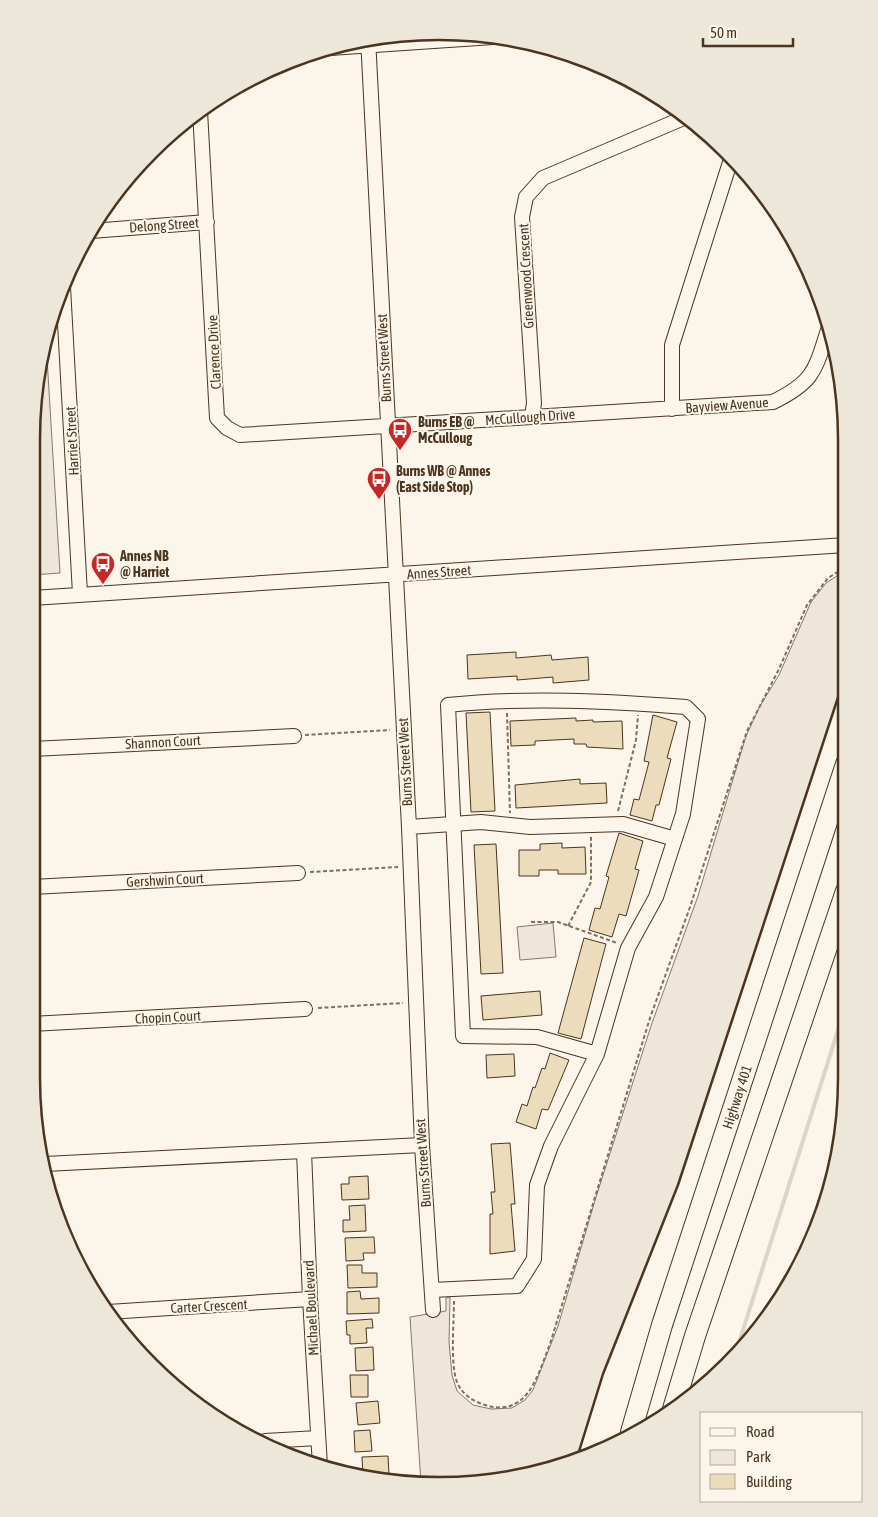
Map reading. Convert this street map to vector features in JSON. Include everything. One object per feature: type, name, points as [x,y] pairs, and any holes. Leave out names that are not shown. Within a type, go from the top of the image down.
[{"type":"highway","name":"Highway 401","points":[[632,1427],[662,1325],[838,788]]},
{"type":"highway","points":[[676,1399],[695,1336],[838,915]]},
{"type":"street","name":"Burns Street West","points":[[368,47],[409,827],[422,1145],[433,1310]]},
{"type":"street","name":"Clarence Drive","points":[[201,119],[217,418],[227,428],[240,435],[388,426]]},
{"type":"street","name":"Greenwood Crescent","points":[[532,416],[534,403],[522,217],[526,197],[543,178],[679,120]]},
{"type":"street","points":[[672,409],[672,345],[729,165]]},
{"type":"street","name":"Delong Street","points":[[98,230],[207,222]]},
{"type":"street","name":"Harriet Street","points":[[64,303],[80,594]]},
{"type":"street","name":"Bayview Avenue","points":[[672,409],[774,402],[796,391],[814,372],[825,339]]},
{"type":"street","name":"McCullough Drive","points":[[388,426],[672,409]]},
{"type":"street","name":"Annes Street","points":[[40,597],[838,546]]},
{"type":"street","points":[[432,1290],[517,1286],[534,1259],[537,1185],[551,1146],[597,1054],[628,948],[656,898],[683,814],[698,719],[686,707],[639,703],[507,701],[448,705],[463,1036],[537,1036],[597,1054]]},
{"type":"street","name":"Shannon Court","points":[[40,749],[294,736]]},
{"type":"street","name":"Burns Street West","points":[[409,827],[452,823],[510,824],[530,827],[616,824],[638,827],[675,839]]},
{"type":"street","name":"Gershwin Court","points":[[40,887],[298,873]]},
{"type":"street","name":"Chopin Court","points":[[40,1024],[305,1009]]},
{"type":"street","points":[[50,1164],[422,1145]]},
{"type":"street","name":"Michael Boulevard","points":[[304,1151],[319,1458]]},
{"type":"street","name":"Carter Crescent","points":[[115,1312],[310,1299]]},
{"type":"street","points":[[273,1441],[318,1438]]},
{"type":"path","points":[[454,1289],[455,1366],[462,1392],[472,1401],[487,1406],[513,1406],[523,1400],[530,1391],[550,1344],[650,1018],[690,907],[747,731],[779,669],[807,605],[816,590],[828,578],[838,572]]},
{"type":"path","points":[[507,701],[510,824]]},
{"type":"path","points":[[616,824],[636,740],[639,703]]},
{"type":"path","points":[[294,736],[403,730]]},
{"type":"path","points":[[568,926],[591,882],[591,825]]},
{"type":"path","points":[[298,873],[410,866]]},
{"type":"path","points":[[531,922],[558,922],[628,948]]},
{"type":"path","points":[[305,1009],[416,1003]]},
{"type":"green space","points":[[47,364],[60,573],[40,574],[40,439],[43,387]]},
{"type":"green space","points":[[838,575],[838,697],[678,1185],[603,1374],[579,1452],[542,1463],[491,1474],[421,1476],[410,1317],[446,1311],[446,1298],[450,1297],[449,1342],[452,1375],[457,1391],[473,1405],[491,1409],[512,1408],[525,1400],[533,1390],[558,1326],[596,1197],[651,1026],[698,896],[746,736],[760,706],[779,675],[811,602],[826,583]]},
{"type":"green space","points":[[553,923],[556,957],[520,960],[517,927]]},
{"type":"building","points":[[516,652],[516,658],[551,655],[552,660],[588,657],[589,680],[553,683],[553,677],[517,680],[517,676],[468,679],[467,655]]},
{"type":"building","points":[[490,712],[495,811],[471,812],[466,713]]},
{"type":"building","points":[[653,715],[677,722],[667,758],[671,759],[659,805],[656,805],[652,821],[630,815],[634,799],[639,800],[649,762],[644,761]]},
{"type":"building","points":[[576,718],[576,721],[622,721],[623,749],[587,747],[586,744],[574,744],[574,739],[535,741],[535,745],[511,746],[510,721]]},
{"type":"building","points":[[580,779],[580,784],[606,783],[607,803],[516,808],[515,785]]},
{"type":"building","points":[[619,833],[643,841],[635,869],[639,870],[626,916],[619,914],[612,937],[589,930],[595,908],[600,909],[609,877],[606,876]]},
{"type":"building","points":[[562,843],[562,848],[585,847],[586,874],[558,874],[558,870],[539,870],[539,876],[519,876],[519,850],[540,850],[540,844]]},
{"type":"building","points":[[496,844],[503,973],[481,974],[474,845]]},
{"type":"building","points":[[584,938],[606,944],[581,1039],[558,1033]]},
{"type":"building","points":[[540,991],[542,1015],[483,1020],[481,996]]},
{"type":"building","points":[[550,1053],[569,1060],[548,1110],[542,1109],[536,1129],[516,1122],[522,1104],[527,1106],[533,1087],[535,1088],[542,1068],[545,1069]]},
{"type":"building","points":[[514,1054],[515,1076],[487,1078],[486,1055]]},
{"type":"building","points":[[510,1143],[515,1204],[511,1204],[515,1251],[490,1254],[490,1214],[493,1214],[491,1192],[495,1192],[491,1144]]},
{"type":"building","points":[[368,1176],[369,1199],[342,1200],[341,1184],[349,1184],[349,1177]]},
{"type":"building","points":[[365,1205],[366,1231],[343,1232],[343,1220],[350,1220],[349,1206]]},
{"type":"building","points":[[374,1237],[375,1253],[363,1253],[364,1260],[346,1261],[345,1238]]},
{"type":"building","points":[[347,1265],[362,1265],[362,1273],[377,1273],[377,1287],[348,1288]]},
{"type":"building","points":[[360,1291],[361,1299],[379,1298],[379,1313],[347,1314],[347,1292]]},
{"type":"building","points":[[372,1319],[373,1328],[366,1328],[367,1343],[350,1344],[350,1335],[347,1335],[346,1321]]},
{"type":"building","points":[[373,1347],[374,1370],[356,1371],[355,1348]]},
{"type":"building","points":[[350,1375],[368,1375],[368,1397],[351,1397]]},
{"type":"building","points":[[378,1401],[380,1423],[358,1425],[356,1403]]},
{"type":"building","points":[[370,1430],[372,1451],[355,1452],[354,1431]]},
{"type":"building","points":[[388,1456],[389,1474],[363,1469],[362,1457]]},
{"type":"waterway","points":[[740,1340],[838,1030]]},
{"type":"wall","points":[[579,1452],[603,1374],[678,1185],[838,697]]},
{"type":"place","name":"Burns EB @ McCulloug","points":[[400,451]]},
{"type":"place","name":"Burns WB @ Annes (East Side Stop)","points":[[379,500]]},
{"type":"place","name":"Annes NB @ Harriet","points":[[103,585]]}]
